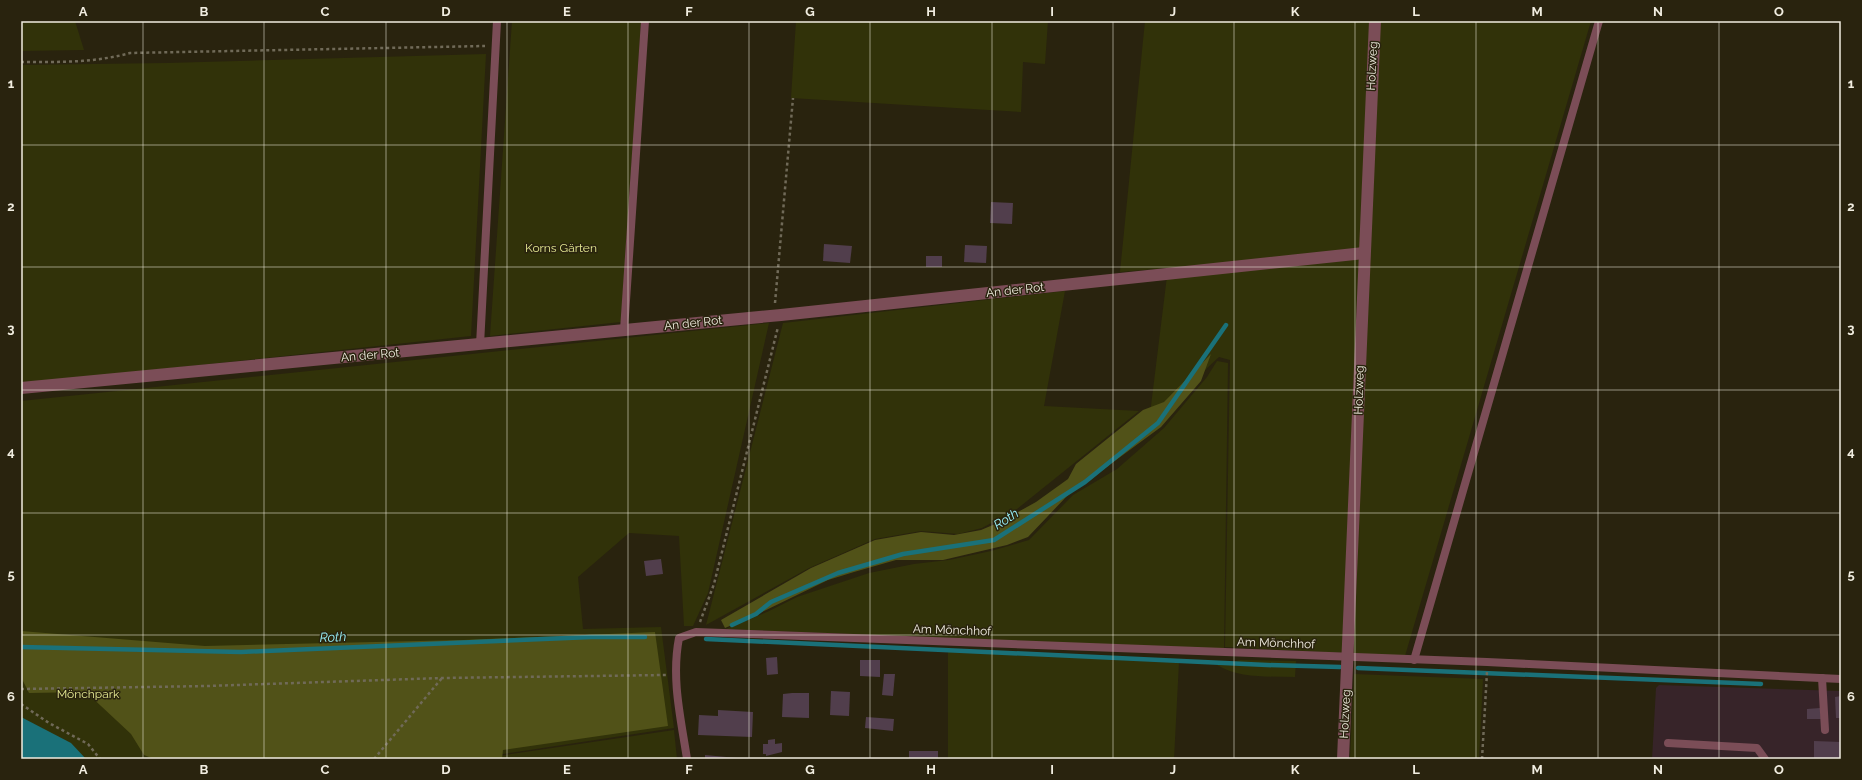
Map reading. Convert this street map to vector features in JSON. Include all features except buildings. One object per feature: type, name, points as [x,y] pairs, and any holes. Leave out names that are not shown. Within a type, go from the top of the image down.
[{"type":"street","name":"Holzweg","points":[[1343,759],[1375,21]]},
{"type":"street","name":"An der Rot","points":[[21,388],[480,345],[1364,253]]},
{"type":"lane","points":[[480,345],[497,21]]},
{"type":"lane","points":[[624,330],[645,21]]},
{"type":"lane","points":[[1414,660],[1599,21]]},
{"type":"lane","name":"Am Mönchhof","points":[[688,759],[675,675],[675,655],[679,638],[696,632],[1414,660],[1841,679]]},
{"type":"lane","points":[[1822,678],[1825,730]]},
{"type":"lane","points":[[1668,743],[1757,748],[1765,759]]},
{"type":"path","points":[[21,62],[110,59],[130,54],[495,45]]},
{"type":"path","points":[[696,632],[714,584],[778,315],[793,98]]},
{"type":"path","points":[[21,689],[207,686],[442,678],[675,675]]},
{"type":"path","points":[[374,759],[442,678]]},
{"type":"path","points":[[1482,759],[1486,681]]},
{"type":"path","points":[[21,704],[49,724],[88,744],[100,759]]},
{"type":"shaded area","points":[[1211,354],[1201,381],[1161,427],[1067,496],[1028,537],[1007,545],[943,560],[896,560],[854,572],[828,580],[725,628],[721,620],[811,568],[875,540],[921,532],[954,535],[981,530],[1000,522],[1036,502],[1068,479],[1076,464],[1143,410],[1164,402]]},
{"type":"shaded area","name":"Mönchpark","points":[[21,631],[205,646],[463,640],[655,632],[668,726],[503,750],[502,759],[154,759],[144,755],[131,734],[86,692],[29,693],[21,677]]},
{"type":"shaded area","points":[[1659,685],[1841,691],[1841,759],[1652,759],[1656,688]]},
{"type":"green space","points":[[21,21],[75,21],[84,50],[21,51]]},
{"type":"green space","name":"Korns Gärten","points":[[512,21],[641,21],[621,322],[490,336]]},
{"type":"green space","points":[[796,21],[1048,21],[1045,64],[1023,62],[1021,112],[791,98]]},
{"type":"green space","points":[[1145,21],[1591,21],[1405,656],[1225,647],[1230,360],[1219,357],[1149,422],[1168,268],[1120,272]]},
{"type":"green space","points":[[486,54],[471,336],[21,384],[21,65],[167,63]]},
{"type":"green space","points":[[1065,291],[1044,406],[1139,411],[1017,509],[982,528],[958,534],[921,531],[875,539],[809,568],[706,625],[783,323]]},
{"type":"green space","points":[[769,323],[708,593],[693,626],[684,626],[679,536],[629,533],[578,577],[583,629],[661,627],[674,728],[470,759],[21,759],[21,401]]},
{"type":"green space","points":[[1217,361],[1228,363],[1224,649],[726,629],[767,612],[797,597],[869,573],[914,564],[949,560],[991,551],[1029,540],[1073,495],[1117,469],[1164,428],[1207,377]]},
{"type":"green space","points":[[948,650],[1179,662],[1174,759],[948,759]]},
{"type":"green space","points":[[1240,660],[1296,661],[1295,677],[1245,675],[1235,673],[1217,665]]},
{"type":"green space","points":[[1354,674],[1483,679],[1479,759],[1350,759]]},
{"type":"green space","points":[[674,730],[677,759],[478,759]]},
{"type":"water","points":[[21,717],[71,743],[86,759],[21,759]]},
{"type":"waterway","name":"Roth","points":[[732,625],[756,614],[771,602],[838,573],[903,554],[994,540],[1085,482],[1158,423],[1226,325]]},
{"type":"waterway","name":"Roth","points":[[21,647],[241,652],[591,637],[645,637]]},
{"type":"waterway","points":[[706,639],[1267,665],[1340,667]]},
{"type":"waterway","points":[[1358,668],[1761,684]]}]
